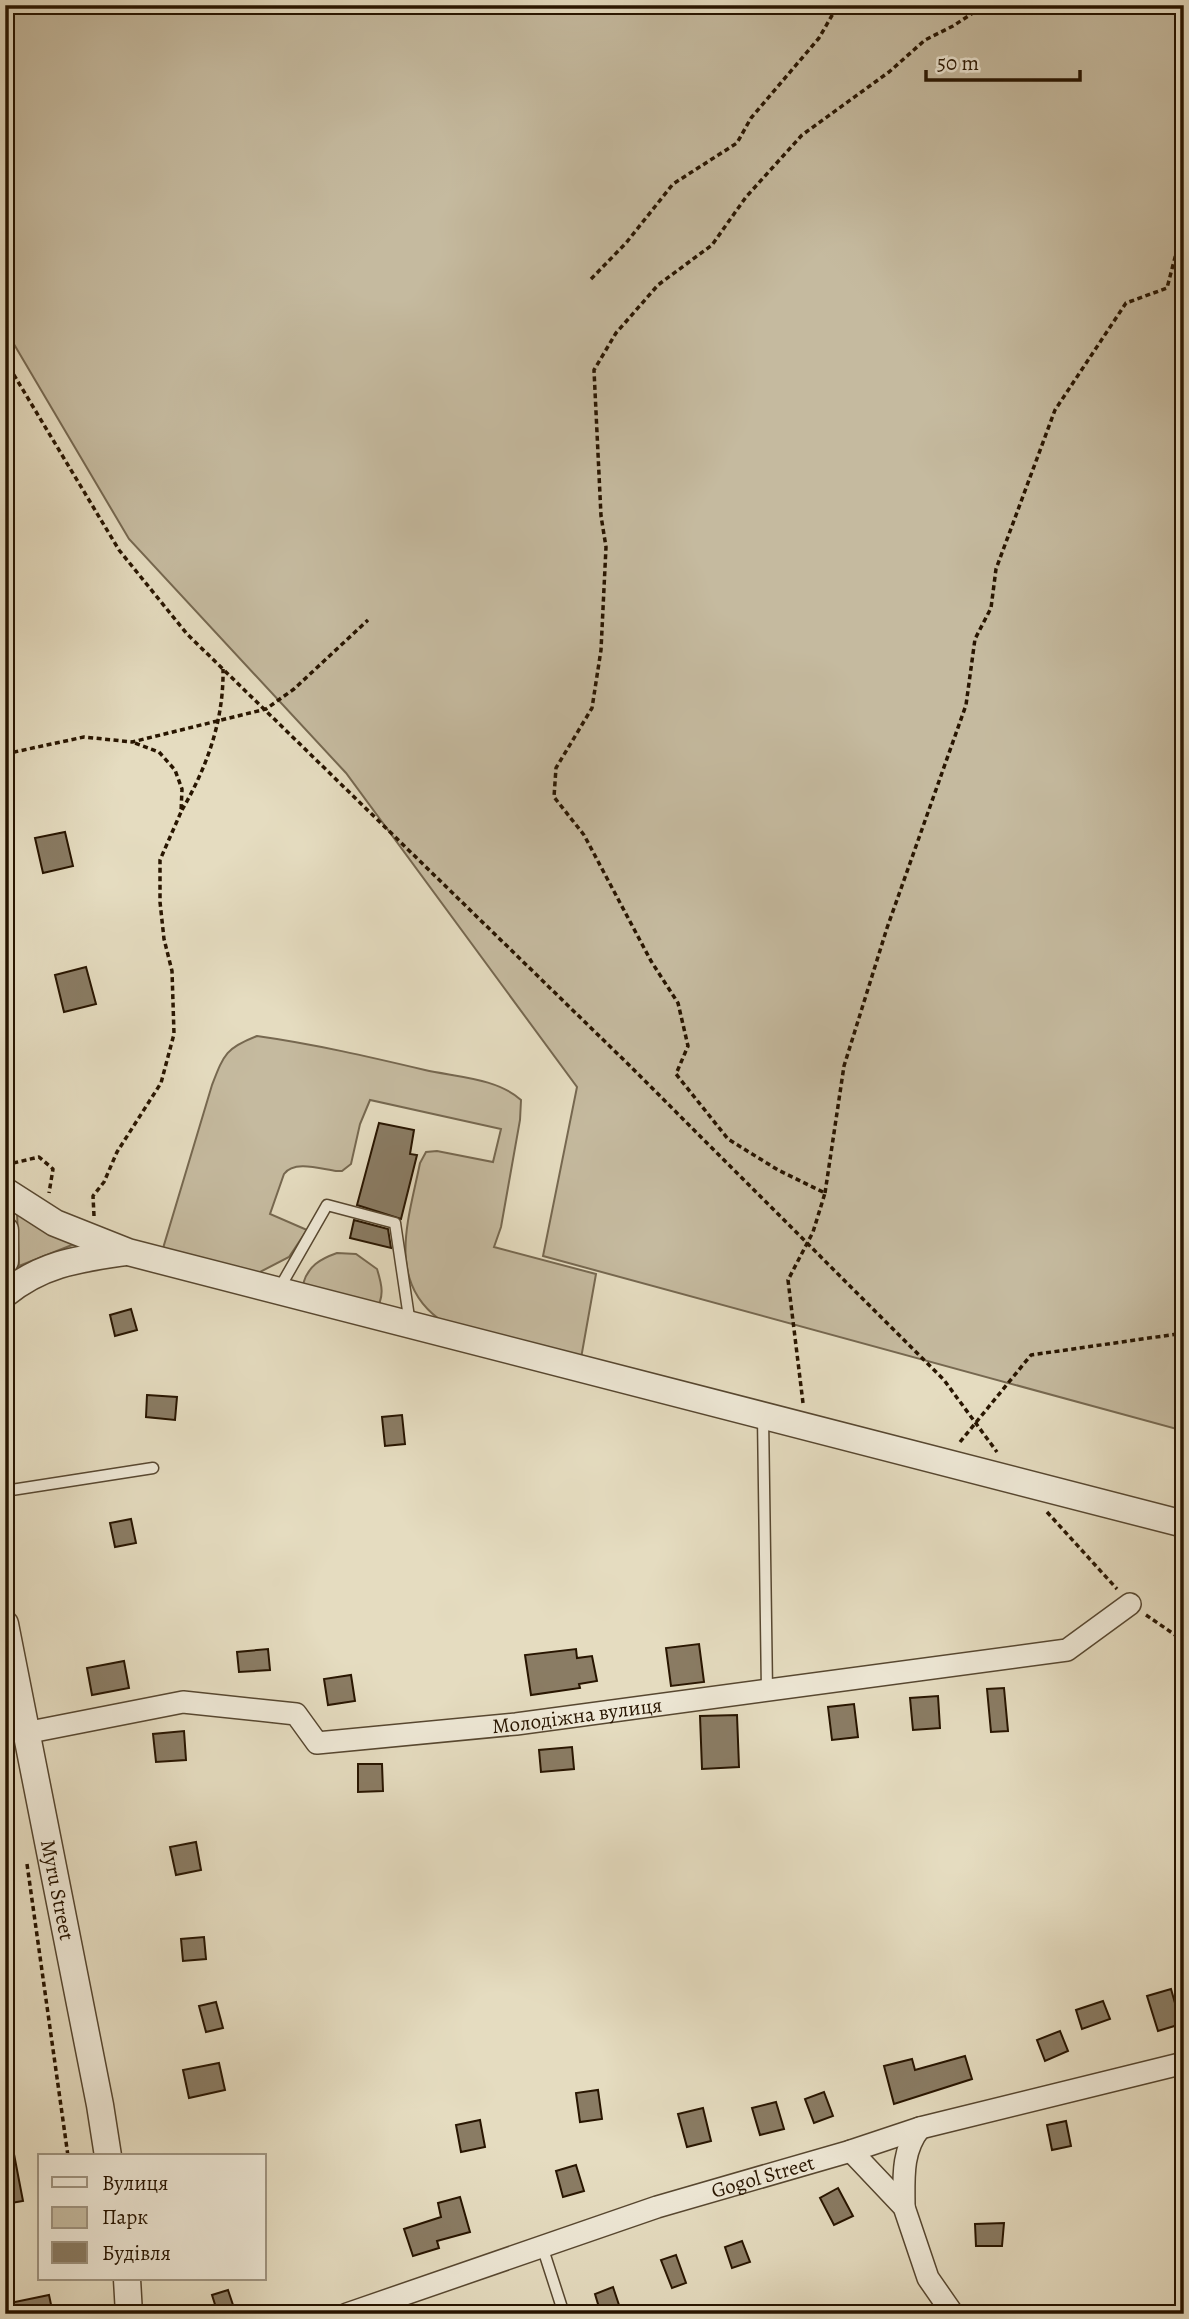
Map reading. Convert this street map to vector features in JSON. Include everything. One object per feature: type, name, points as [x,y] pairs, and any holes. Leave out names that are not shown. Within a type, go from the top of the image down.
[{"type":"street","points":[[5,1191],[55,1223],[128,1252],[1184,1524]]},
{"type":"street","points":[[5,1230],[5,1261]]},
{"type":"street","points":[[5,1294],[19,1282],[62,1262],[128,1252]]},
{"type":"street","name":"Молодіжна вулиця","points":[[25,1733],[183,1702],[296,1714],[317,1743],[516,1724],[1067,1650],[1130,1604]]},
{"type":"street","name":"Myru Street","points":[[5,1624],[108,2154]]},
{"type":"street","name":"Gogol Street","points":[[347,2314],[657,2207],[851,2151],[920,2128],[1184,2063]]},
{"type":"street","points":[[920,2128],[911,2138],[904,2164],[904,2207],[928,2278],[953,2314]]},
{"type":"street","points":[[851,2151],[904,2207]]},
{"type":"street","points":[[127,2280],[129,2314]]},
{"type":"lane","points":[[278,1290],[327,1205],[395,1223],[410,1324]]},
{"type":"lane","points":[[763,1415],[767,1691]]},
{"type":"lane","points":[[5,1491],[153,1468]]},
{"type":"lane","points":[[542,2246],[564,2314]]},
{"type":"path","points":[[591,279],[626,243],[673,184],[737,143],[751,118],[819,37],[838,5]]},
{"type":"path","points":[[825,1193],[778,1170],[728,1139],[676,1074],[688,1046],[678,1003],[651,961],[584,835],[554,797],[556,768],[592,708],[601,649],[607,547],[601,516],[594,370],[616,333],[658,285],[712,245],[746,197],[802,135],[890,72],[925,40],[985,5]]},
{"type":"path","points":[[806,1426],[788,1280],[813,1232],[825,1193],[844,1066],[887,928],[966,705],[975,639],[991,608],[996,569],[1055,410],[1126,303],[1167,288],[1184,223]]},
{"type":"path","points":[[5,360],[120,550],[187,634],[629,1065],[944,1380],[1018,1481]]},
{"type":"path","points":[[132,741],[266,709],[294,689],[368,620]]},
{"type":"path","points":[[93,1238],[93,1196],[104,1182],[132,1127],[160,1083],[174,1034],[172,971],[164,939],[160,902],[160,860],[212,747],[223,690],[223,668]]},
{"type":"path","points":[[5,754],[84,737],[132,741],[159,751],[175,770],[182,789],[181,812]]},
{"type":"path","points":[[5,1165],[39,1157],[53,1168]]},
{"type":"path","points":[[944,1462],[1031,1355],[1184,1333]]},
{"type":"path","points":[[1046,1512],[1130,1604],[1184,1641]]},
{"type":"path","points":[[26,1858],[68,2154]]},
{"type":"green space","points":[[5,5],[1184,5],[1184,1431],[543,1256],[577,1087],[346,773],[129,539],[5,329]]},
{"type":"green space","points":[[257,1036],[476,1079],[500,1087],[521,1100],[520,1120],[501,1227],[494,1247],[596,1274],[580,1364],[439,1319],[423,1303],[412,1286],[407,1267],[407,1226],[420,1163],[426,1152],[437,1151],[493,1162],[501,1129],[370,1100],[360,1124],[351,1164],[342,1171],[301,1166],[284,1174],[270,1214],[307,1230],[289,1257],[258,1273],[161,1255],[220,1066],[227,1053]]},
{"type":"green space","points":[[17,1211],[77,1243],[19,1266]]},
{"type":"green space","points":[[337,1253],[356,1254],[377,1269],[382,1291],[375,1311],[303,1284],[308,1272],[316,1264]]},
{"type":"building","points":[[65,832],[73,866],[43,873],[35,838]]},
{"type":"building","points":[[86,967],[96,1004],[64,1012],[55,975]]},
{"type":"building","points":[[379,1123],[414,1130],[410,1154],[417,1155],[401,1219],[357,1205]]},
{"type":"building","points":[[354,1220],[388,1229],[391,1248],[350,1238]]},
{"type":"building","points":[[131,1309],[137,1330],[115,1336],[110,1315]]},
{"type":"building","points":[[147,1395],[177,1397],[175,1420],[146,1417]]},
{"type":"building","points":[[402,1415],[405,1444],[385,1446],[382,1417]]},
{"type":"building","points":[[131,1519],[136,1543],[115,1547],[110,1523]]},
{"type":"building","points":[[699,1644],[704,1682],[671,1686],[666,1648]]},
{"type":"building","points":[[268,1649],[270,1670],[239,1672],[237,1652]]},
{"type":"building","points":[[576,1649],[577,1658],[592,1656],[597,1681],[579,1684],[580,1688],[531,1695],[525,1655]]},
{"type":"building","points":[[124,1661],[129,1688],[92,1695],[87,1668]]},
{"type":"building","points":[[351,1675],[355,1701],[328,1705],[324,1679]]},
{"type":"building","points":[[1004,1688],[1008,1731],[991,1732],[987,1689]]},
{"type":"building","points":[[938,1696],[940,1728],[913,1730],[910,1698]]},
{"type":"building","points":[[854,1704],[858,1737],[832,1740],[828,1707]]},
{"type":"building","points":[[737,1715],[739,1767],[702,1769],[700,1716]]},
{"type":"building","points":[[184,1731],[186,1760],[156,1762],[153,1734]]},
{"type":"building","points":[[572,1747],[574,1769],[541,1772],[539,1750]]},
{"type":"building","points":[[358,1764],[382,1764],[383,1791],[358,1792]]},
{"type":"building","points":[[196,1842],[201,1870],[176,1875],[170,1847]]},
{"type":"building","points":[[204,1937],[206,1959],[183,1961],[181,1939]]},
{"type":"building","points":[[1171,1989],[1181,2024],[1158,2031],[1147,1996]]},
{"type":"building","points":[[1103,2001],[1110,2019],[1082,2029],[1076,2010]]},
{"type":"building","points":[[216,2002],[223,2028],[206,2032],[199,2006]]},
{"type":"building","points":[[1060,2031],[1068,2051],[1045,2061],[1037,2040]]},
{"type":"building","points":[[965,2056],[972,2079],[894,2104],[884,2066],[912,2059],[915,2070]]},
{"type":"building","points":[[219,2063],[225,2090],[189,2098],[183,2070]]},
{"type":"building","points":[[598,2090],[602,2119],[580,2122],[576,2093]]},
{"type":"building","points":[[824,2092],[833,2116],[814,2123],[805,2099]]},
{"type":"building","points":[[776,2102],[784,2129],[760,2135],[752,2108]]},
{"type":"building","points":[[703,2108],[711,2141],[687,2147],[678,2114]]},
{"type":"building","points":[[480,2120],[485,2147],[461,2152],[456,2125]]},
{"type":"building","points":[[1066,2121],[1071,2146],[1052,2150],[1047,2125]]},
{"type":"building","points":[[13,2149],[23,2201],[5,2204],[5,2150]]},
{"type":"building","points":[[576,2165],[584,2191],[563,2197],[556,2171]]},
{"type":"building","points":[[838,2188],[853,2216],[834,2225],[820,2198]]},
{"type":"building","points":[[460,2197],[470,2232],[437,2241],[439,2248],[413,2256],[404,2229],[441,2217],[438,2203]]},
{"type":"building","points":[[1004,2223],[1002,2246],[976,2246],[975,2224]]},
{"type":"building","points":[[742,2241],[750,2262],[732,2268],[725,2247]]},
{"type":"building","points":[[676,2255],[686,2283],[672,2288],[661,2260]]},
{"type":"building","points":[[613,2287],[622,2314],[601,2314],[595,2294]]},
{"type":"building","points":[[228,2290],[236,2314],[218,2314],[212,2295]]},
{"type":"building","points":[[49,2295],[53,2314],[5,2314],[5,2304]]}]
